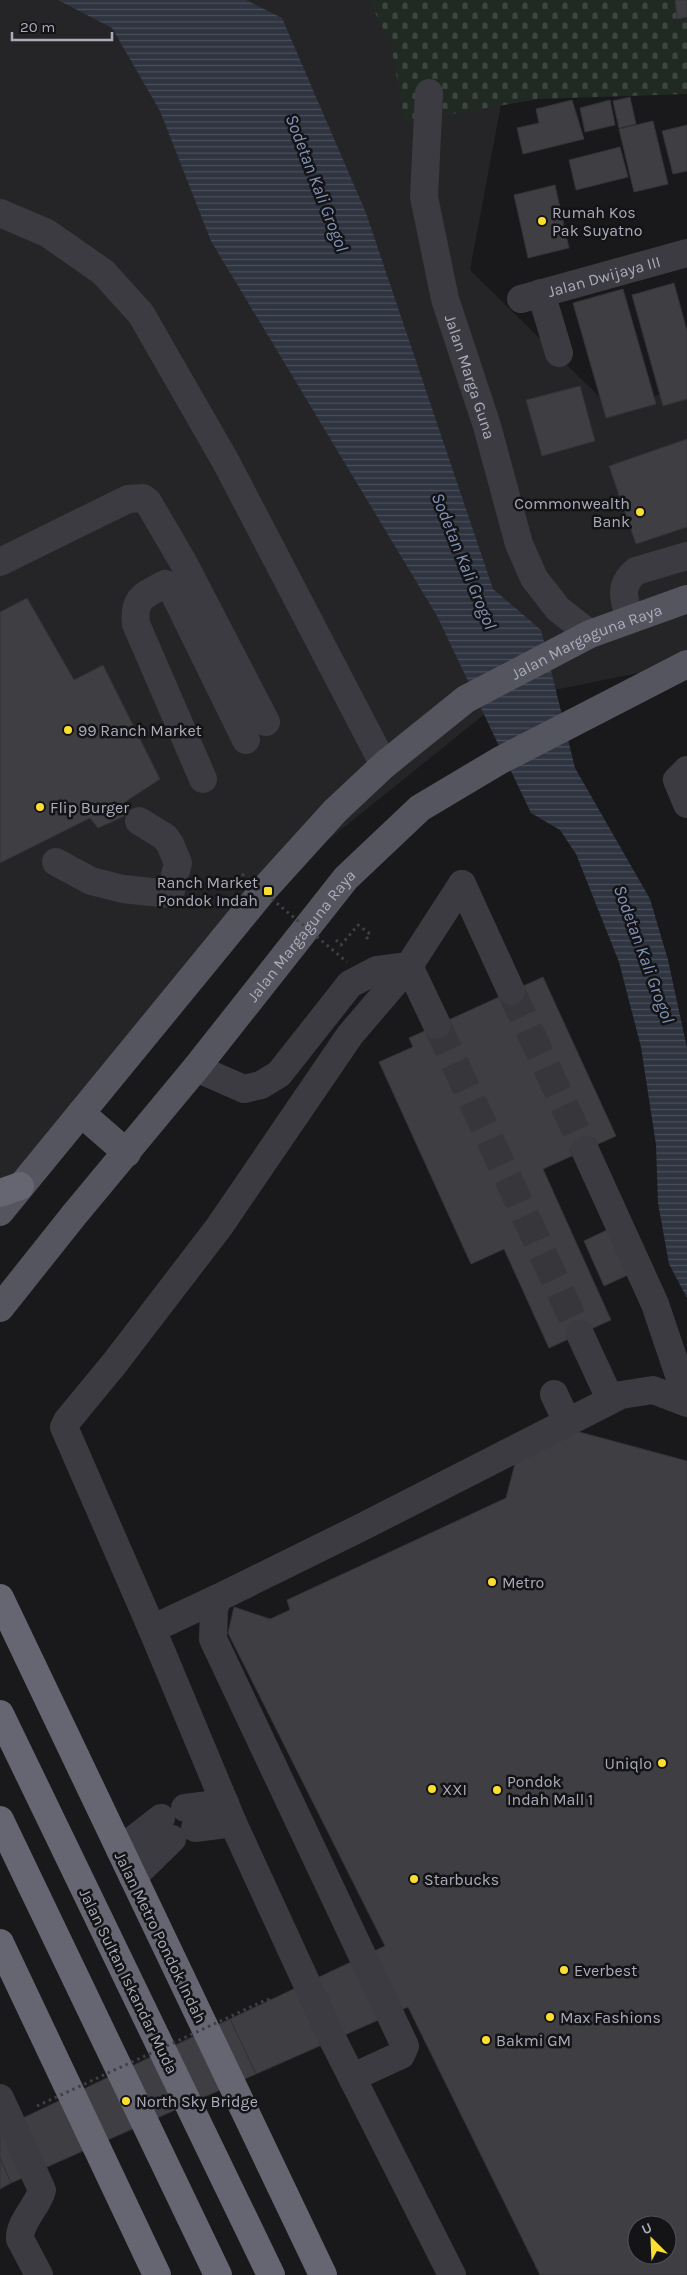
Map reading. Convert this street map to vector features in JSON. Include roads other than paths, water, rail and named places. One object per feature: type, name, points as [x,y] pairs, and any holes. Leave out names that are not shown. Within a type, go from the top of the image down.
[{"type":"highway","name":"Jalan Metro Pondok Indah","points":[[0,1598],[322,2275]]},
{"type":"highway","name":"Jalan Sultan Iskandar Muda","points":[[0,1714],[271,2275]]},
{"type":"highway","points":[[0,1820],[218,2275]]},
{"type":"highway","points":[[0,1943],[157,2275]]},
{"type":"main road","name":"Jalan Margaguna Raya","points":[[0,1212],[10,1190],[81,1113],[267,886],[336,811],[384,765],[466,698],[584,637],[687,599]]},
{"type":"main road","name":"Jalan Margaguna Raya","points":[[0,1308],[74,1215],[196,1068],[346,878],[420,808],[499,761],[687,664]]},
{"type":"main road","points":[[81,1113],[127,1153]]},
{"type":"street","name":"Jalan Marga Guna","points":[[429,93],[424,196],[445,299],[487,426],[520,544],[534,578],[558,609],[584,637]]},
{"type":"street","points":[[0,213],[48,233],[95,266],[103,272],[141,314],[226,462],[384,765]]},
{"type":"street","name":"Jalan Dwijaya III","points":[[559,353],[531,296],[687,253]]},
{"type":"street","points":[[0,562],[128,499],[143,498],[148,502],[183,562],[266,722]]},
{"type":"street","points":[[630,620],[623,591],[630,576],[636,571],[687,556]]},
{"type":"street","points":[[202,779],[136,624],[134,612],[139,599],[165,584],[172,590],[246,740]]},
{"type":"street","points":[[687,770],[677,780],[687,804]]},
{"type":"street","points":[[56,862],[91,881],[123,889],[170,894],[178,863],[165,837],[139,820]]},
{"type":"street","points":[[452,2275],[331,2036],[229,1813],[152,1628],[64,1427],[66,1421],[114,1364],[147,1330],[287,1130],[350,1035],[409,966],[462,884],[511,991]]},
{"type":"street","points":[[196,1068],[244,1089],[261,1085],[279,1074],[350,984],[377,970],[409,966]]},
{"type":"street","points":[[409,966],[437,1025]]},
{"type":"street","points":[[585,1150],[655,1304],[687,1401]]},
{"type":"street","points":[[580,1334],[610,1400]]},
{"type":"street","points":[[152,1628],[218,1598],[621,1395],[653,1390],[687,1401]]},
{"type":"street","points":[[554,1394],[567,1422]]},
{"type":"street","points":[[218,1598],[214,1609],[213,1639],[405,2046],[401,2055],[353,2077]]},
{"type":"street","points":[[120,1850],[178,1824],[229,1813]]},
{"type":"street","points":[[133,1877],[178,1824]]},
{"type":"street","points":[[0,2098],[42,2190],[40,2200],[10,2229],[20,2239],[39,2275]]},
{"type":"water","name":"Sodetan Kali Grogol","points":[[58,0],[246,0],[282,18],[366,213],[493,589],[541,630],[575,768],[650,899],[668,960],[687,1048],[687,1298],[669,1264],[658,1203],[656,1145],[641,1047],[619,962],[576,854],[560,830],[531,813],[437,616],[211,241],[160,111],[112,28]]},
{"type":"tunnel","points":[[511,991],[585,1150]]},
{"type":"tunnel","points":[[437,1025],[580,1334]]},
{"type":"place","name":"Rumah Kos Pak Suyatno","points":[[542,221]]},
{"type":"place","name":"Commonwealth Bank","points":[[640,512]]},
{"type":"place","name":"99 Ranch Market","points":[[68,730]]},
{"type":"place","name":"Flip Burger","points":[[40,807]]},
{"type":"place","name":"Ranch Market Pondok Indah","points":[[268,891]]},
{"type":"place","name":"Metro","points":[[492,1582]]},
{"type":"place","name":"Uniqlo","points":[[662,1763]]},
{"type":"place","name":"XXI","points":[[432,1789]]},
{"type":"place","name":"Pondok Indah Mall 1","points":[[497,1790]]},
{"type":"place","name":"Starbucks","points":[[414,1879]]},
{"type":"place","name":"Everbest","points":[[564,1970]]},
{"type":"place","name":"Max Fashions","points":[[550,2017]]},
{"type":"place","name":"Bakmi GM","points":[[486,2040]]},
{"type":"place","name":"North Sky Bridge","points":[[126,2101]]}]
